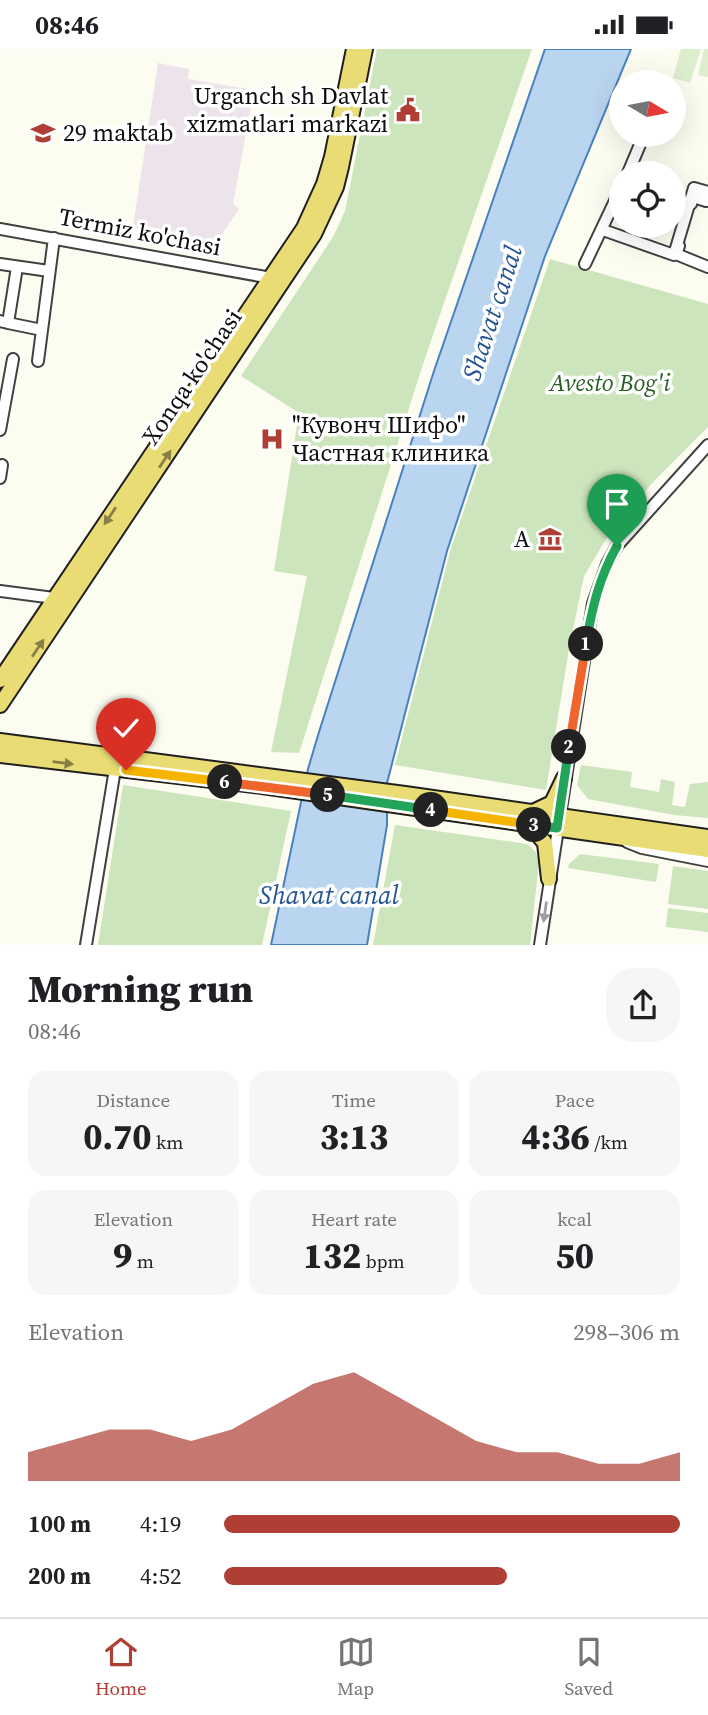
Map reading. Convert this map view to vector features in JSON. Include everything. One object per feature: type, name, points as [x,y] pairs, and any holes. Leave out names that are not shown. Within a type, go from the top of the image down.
[{"type":"main road","name":"Xonqa ko'chasi","points":[[0,705],[205,388],[304,228],[324,184],[354,49]]},
{"type":"main road","name":"Xonqa ko'chasi","points":[[0,680],[54,598],[314,234],[326,210],[341,167],[365,49]]},
{"type":"main road","points":[[0,741],[116,763]]},
{"type":"main road","points":[[0,755],[116,763],[558,822],[708,838]]},
{"type":"main road","points":[[531,818],[552,803],[565,778]]},
{"type":"main road","points":[[531,818],[544,843],[549,879]]},
{"type":"main road","points":[[558,822],[608,835],[708,850]]},
{"type":"street","points":[[603,230],[674,255],[694,188],[708,195],[706,201],[693,197],[676,254],[708,267]]},
{"type":"street","points":[[585,264],[609,216]]},
{"type":"street","name":"Termiz ko'chasi","points":[[0,229],[271,278]]},
{"type":"street","points":[[38,361],[54,238]]},
{"type":"street","points":[[0,264],[49,271]]},
{"type":"street","points":[[17,267],[4,322],[42,330]]},
{"type":"street","points":[[0,430],[13,359]]},
{"type":"street","points":[[540,945],[593,603],[607,564],[622,540],[708,445]]},
{"type":"street","points":[[0,478],[2,464]]},
{"type":"street","points":[[2,594],[54,598]]},
{"type":"street","points":[[86,945],[116,763]]},
{"type":"street","points":[[608,835],[642,848],[708,861]]},
{"type":"shaded area","points":[[158,63],[189,69],[188,79],[254,90],[233,204],[239,209],[214,246],[133,227]]},
{"type":"green space","points":[[377,49],[532,49],[425,358],[299,753],[271,752],[307,576],[274,571],[299,413],[241,376],[333,237],[345,211]]},
{"type":"green space","points":[[681,49],[701,49],[690,83],[686,82],[686,70],[675,70]]},
{"type":"green space","points":[[704,49],[708,49],[708,77],[698,75]]},
{"type":"green space","name":"Avesto Bog'i","points":[[550,259],[708,304],[708,427],[655,480],[609,534],[584,576],[546,790],[395,765],[451,548]]},
{"type":"green space","points":[[581,765],[632,772],[630,787],[659,792],[661,779],[675,782],[672,805],[685,807],[690,784],[708,782],[708,818],[674,815],[588,799],[577,785]]},
{"type":"green space","points":[[123,785],[291,811],[262,945],[98,945]]},
{"type":"green space","points":[[395,825],[527,844],[536,852],[539,862],[530,945],[373,945]]},
{"type":"green space","points":[[580,854],[659,864],[656,882],[568,868]]},
{"type":"green space","points":[[673,866],[708,871],[708,909],[668,904]]},
{"type":"green space","points":[[668,908],[708,913],[708,932],[666,927]]},
{"type":"water","name":"Shavat canal","points":[[545,49],[631,49],[622,70],[609,70],[609,102],[545,256],[447,551],[387,783],[387,825],[367,945],[271,945],[308,769],[434,371]]},
{"type":"place","name":"Urganch sh Davlat xizmatlari markazi","points":[[408,110]]},
{"type":"place","name":"29 maktab","points":[[43,133]]},
{"type":"place","name":"\"Кувонч Шифо\" Частная клиника","points":[[272,439]]},
{"type":"place","name":"A","points":[[550,539]]},
{"type":"route","points":[[126,770],[254,785],[557,828],[593,603],[607,564],[617,546]]}]
